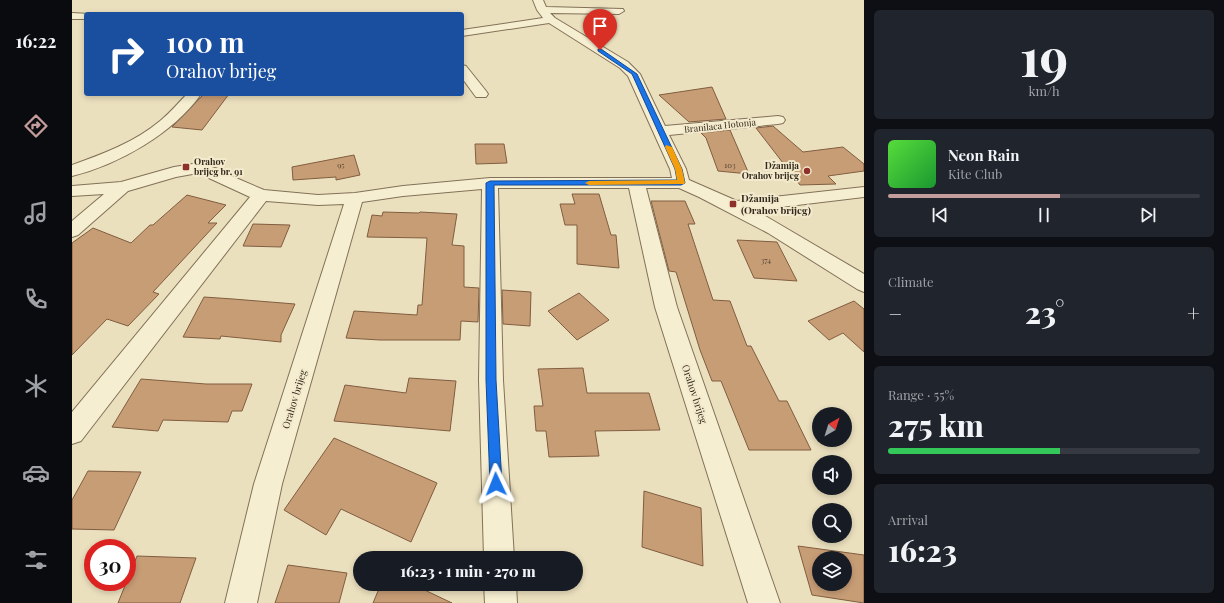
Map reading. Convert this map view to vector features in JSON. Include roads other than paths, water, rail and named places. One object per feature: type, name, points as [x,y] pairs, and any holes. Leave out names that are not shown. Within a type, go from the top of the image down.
[{"type":"street","points":[[540,5],[619,11]]},
{"type":"street","points":[[540,5],[551,20],[624,65],[634,74],[662,131],[678,169],[681,183]]},
{"type":"street","points":[[72,16],[84,16]]},
{"type":"street","points":[[464,33],[551,20]]},
{"type":"street","points":[[464,72],[481,94]]},
{"type":"street","points":[[72,171],[120,151],[146,137],[163,126],[192,96]]},
{"type":"street","name":"Branilaca Hotonja","points":[[662,131],[778,120]]},
{"type":"street","points":[[72,191],[122,187],[174,172],[199,168],[212,172],[230,182],[261,195],[318,200],[355,198],[403,190],[490,183],[681,183],[708,193],[735,207],[794,240],[864,284]]},
{"type":"street","points":[[490,183],[491,380],[499,551]]},
{"type":"street","name":"Orahov brijeg","points":[[636,183],[666,307],[764,603]]},
{"type":"street","points":[[72,231],[122,187]]},
{"type":"street","points":[[735,207],[864,192]]},
{"type":"street","points":[[72,432],[261,195]]},
{"type":"street","name":"Orahov brijeg","points":[[241,603],[268,484],[355,198]]},
{"type":"street","points":[[500,591],[501,603]]},
{"type":"place","name":"Orahov brijeg br. 91","points":[[186,167]]},
{"type":"place","name":"Džamija Orahov brijeg","points":[[807,171]]},
{"type":"place","name":"Džamija (Orahov brijeg)","points":[[733,204]]}]
